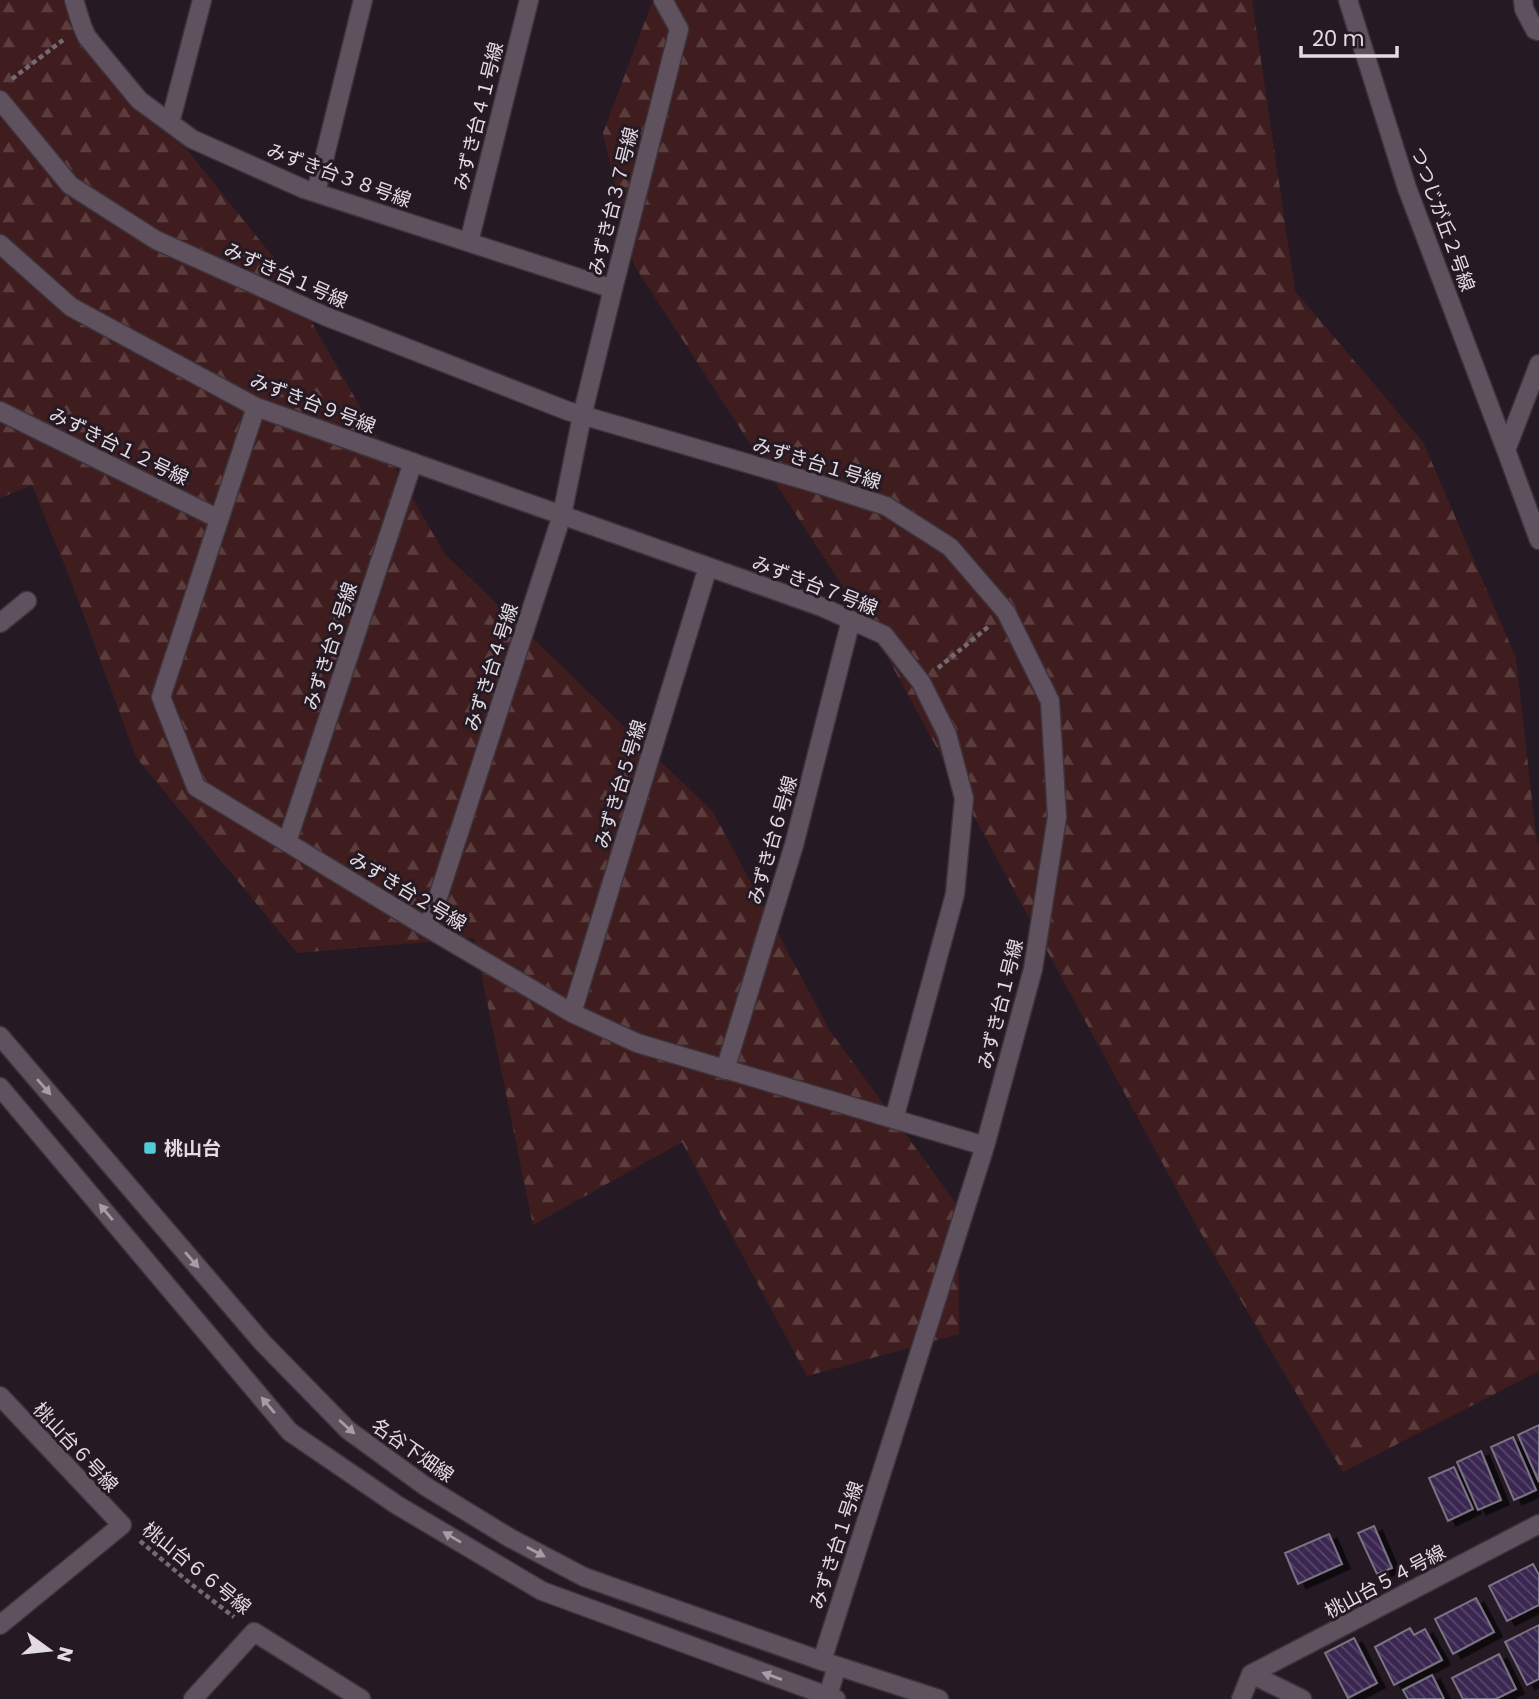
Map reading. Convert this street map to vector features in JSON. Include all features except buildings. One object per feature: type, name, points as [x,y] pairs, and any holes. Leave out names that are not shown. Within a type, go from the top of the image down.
[{"type":"street","name":"みずき台３８号線","points":[[74,0],[87,37],[139,100],[192,139],[304,188],[613,289]]},
{"type":"street","points":[[170,123],[202,0]]},
{"type":"street","points":[[316,192],[363,0]]},
{"type":"street","name":"みずき台４１号線","points":[[469,242],[529,0]]},
{"type":"street","name":"みずき台３７号線","points":[[582,416],[679,29],[663,0]]},
{"type":"street","name":"つつじが丘２号線","points":[[1348,0],[1407,188],[1539,540]]},
{"type":"street","points":[[1523,0],[1524,9],[1535,30],[1539,32]]},
{"type":"street","name":"みずき台１号線","points":[[0,100],[70,185],[156,240],[325,316],[568,411],[886,506],[950,547],[1006,612],[1049,701],[1057,817],[1033,969],[985,1146],[829,1663],[830,1698]]},
{"type":"street","name":"みずき台９号線","points":[[0,244],[71,307],[256,407],[562,515]]},
{"type":"street","points":[[1506,450],[1539,364]]},
{"type":"street","name":"みずき台２号線","points":[[256,407],[161,697],[196,787],[572,1013],[637,1043],[985,1146]]},
{"type":"street","name":"みずき台１２号線","points":[[0,411],[219,519]]},
{"type":"street","name":"みずき台４号線","points":[[428,928],[562,515],[582,416]]},
{"type":"street","name":"みずき台３号線","points":[[287,842],[413,462]]},
{"type":"street","name":"みずき台７号線","points":[[562,515],[852,620],[884,635],[921,682],[947,734],[964,797],[955,894],[894,1119]]},
{"type":"street","name":"みずき台５号線","points":[[572,1013],[708,567]]},
{"type":"street","points":[[0,623],[27,601]]},
{"type":"street","name":"みずき台６号線","points":[[725,1070],[794,845],[852,620]]},
{"type":"street","name":"名谷下畑線","points":[[0,1035],[262,1342],[348,1430],[425,1486],[510,1538],[584,1577],[939,1699]]},
{"type":"street","points":[[0,1087],[290,1432],[397,1505],[542,1591],[830,1698]]},
{"type":"street","name":"桃山台６号線","points":[[3,1406],[122,1525]]},
{"type":"street","name":"桃山台５４号線","points":[[1251,1674],[1539,1524]]},
{"type":"street","points":[[0,1625],[122,1525]]},
{"type":"street","points":[[193,1699],[254,1632],[361,1699]]},
{"type":"street","points":[[1241,1699],[1251,1674],[1302,1699]]},
{"type":"path","points":[[10,81],[82,26]]},
{"type":"path","points":[[921,682],[1006,612]]},
{"type":"path","name":"桃山台６６号線","points":[[122,1525],[191,1584],[254,1632]]},
{"type":"green space","points":[[0,0],[67,0],[277,262],[444,553],[713,812],[830,1031],[958,1206],[959,1334],[807,1376],[682,1142],[533,1225],[474,938],[297,953],[136,757],[71,581],[32,485],[0,498]]},
{"type":"green space","points":[[653,0],[1252,0],[1295,291],[1423,442],[1516,658],[1539,847],[1539,1371],[1343,1472],[1195,1223],[882,647],[634,265],[603,133]]},
{"type":"place","name":"桃山台","points":[[150,1148]]}]
